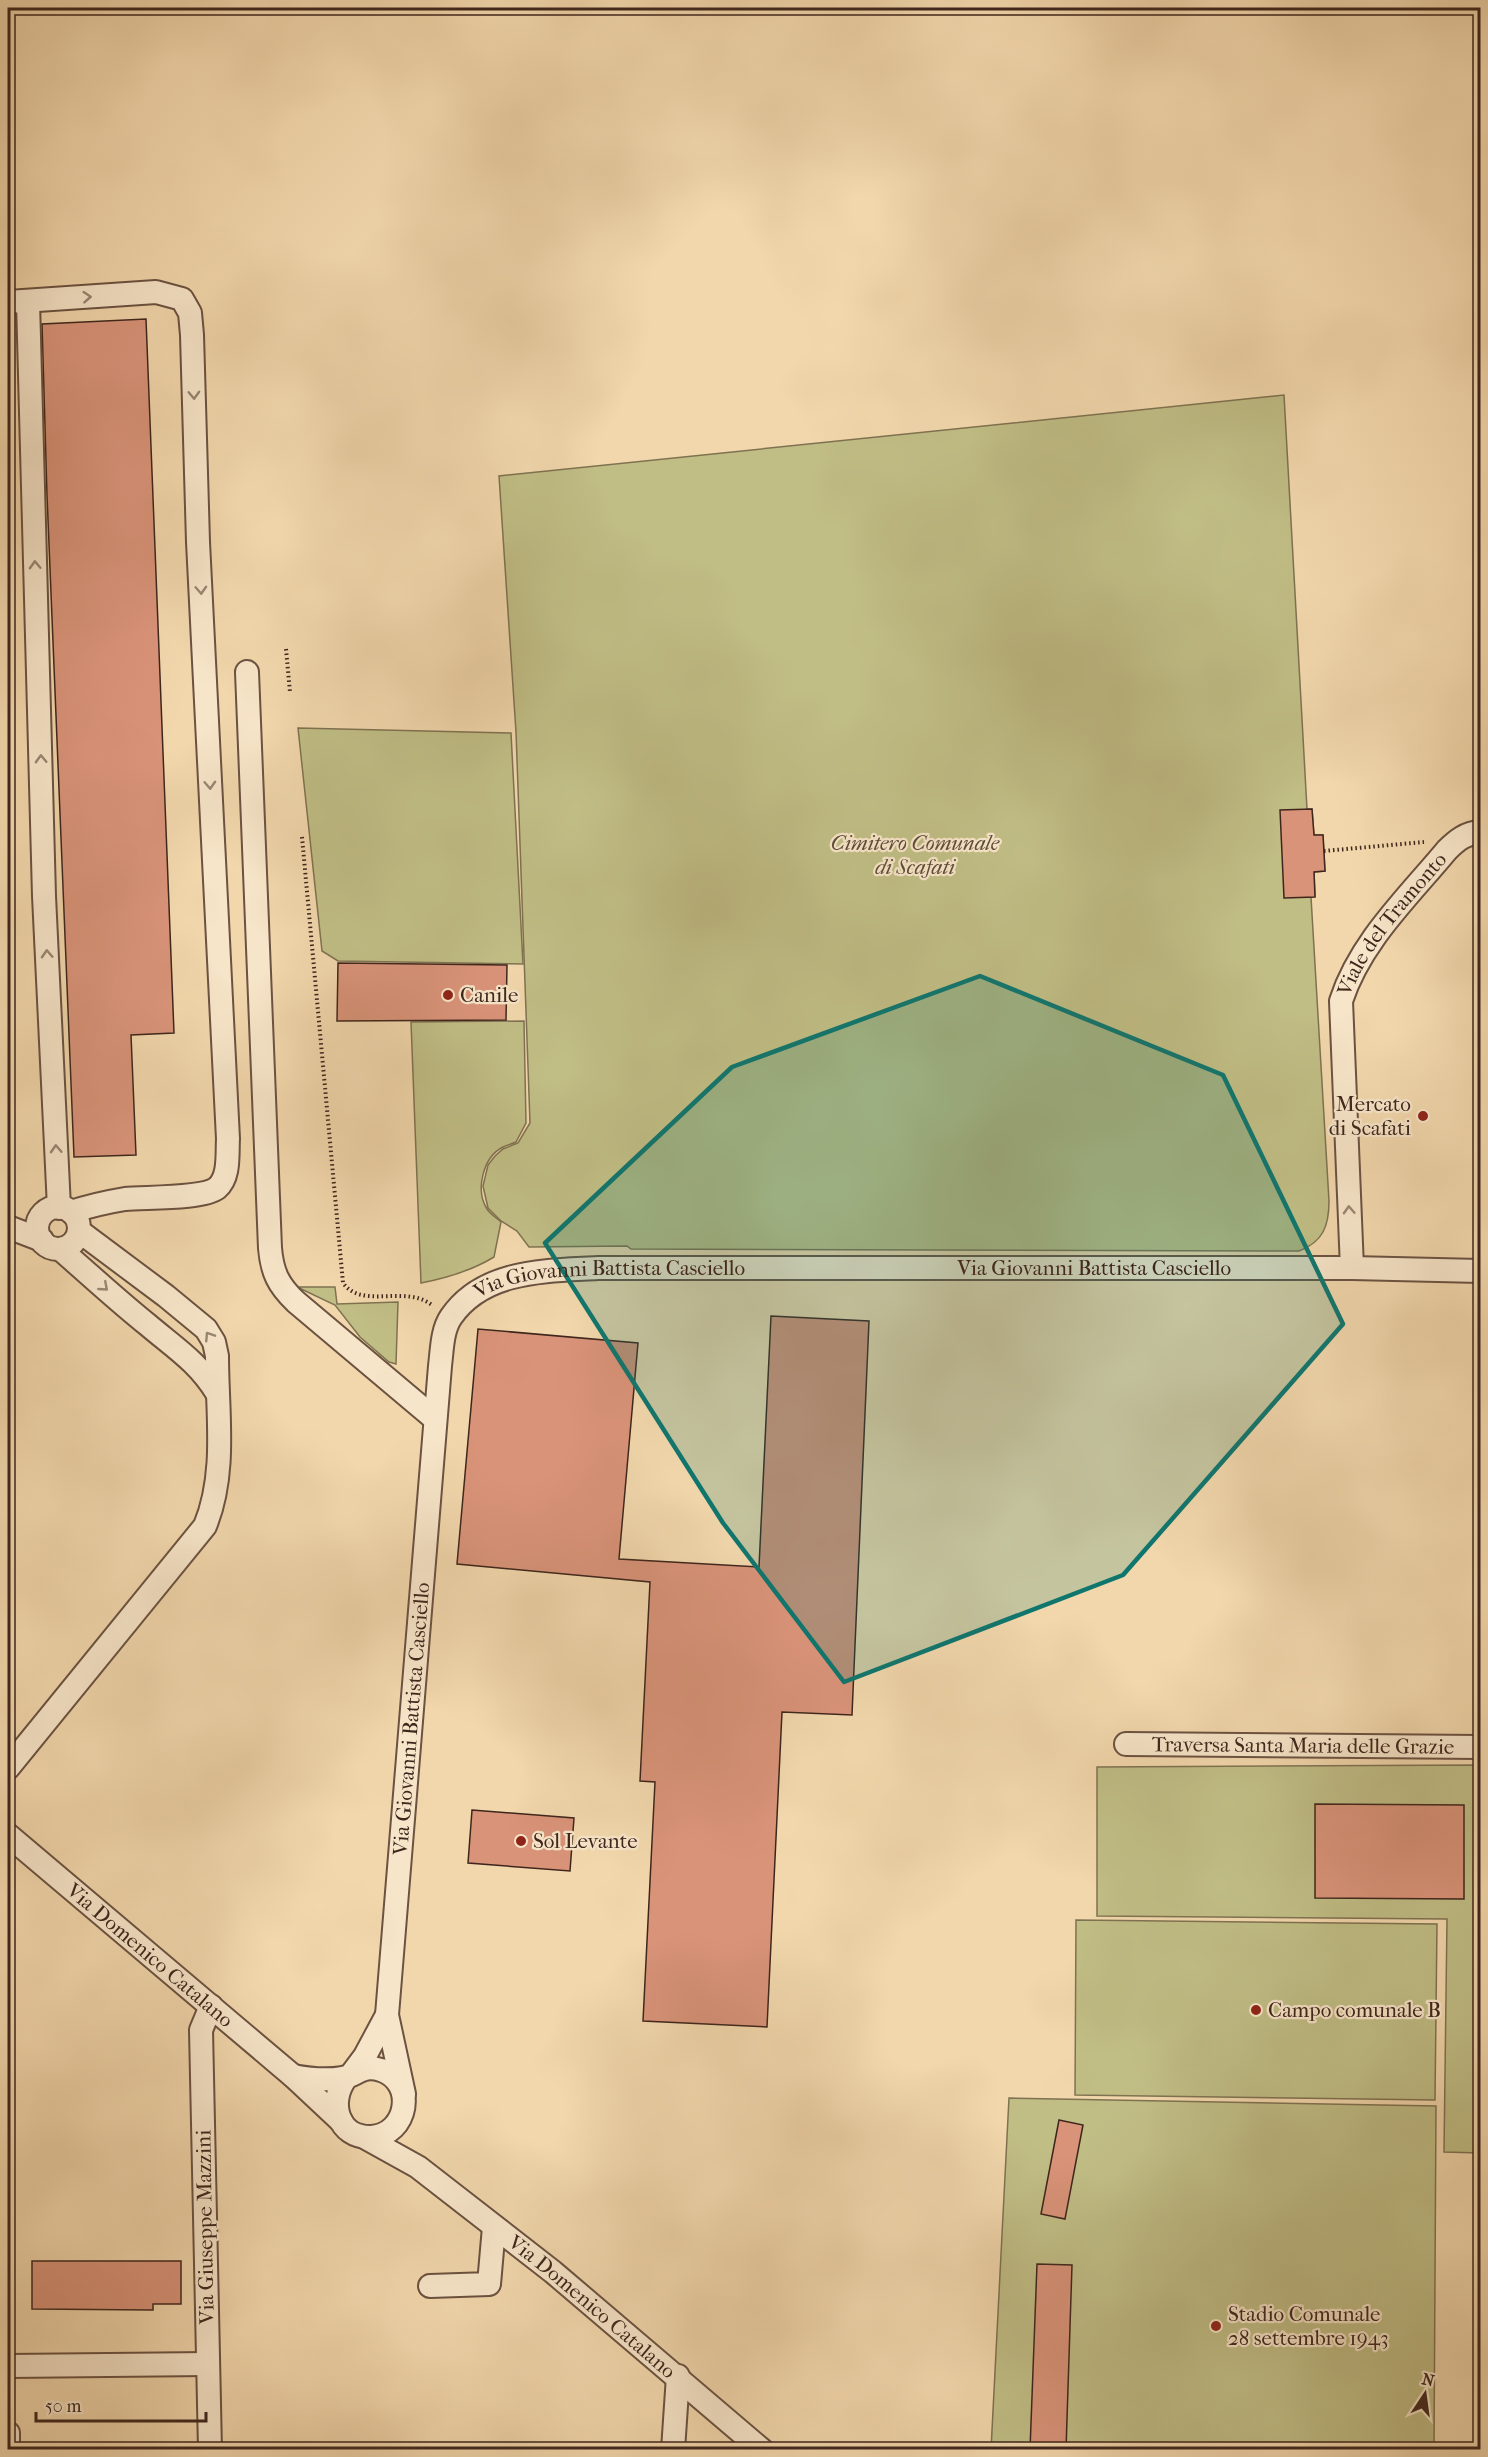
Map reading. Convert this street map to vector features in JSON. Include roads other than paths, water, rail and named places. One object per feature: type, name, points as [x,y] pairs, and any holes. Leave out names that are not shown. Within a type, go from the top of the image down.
[{"type":"street","points":[[8,1226],[51,1245],[73,1243],[63,1217],[44,896],[18,301],[156,292],[182,299],[190,313],[192,335],[198,542],[228,1139],[227,1164],[223,1179],[216,1188],[202,1194],[102,1203],[63,1217],[38,1228],[51,1245],[148,1326],[192,1359],[217,1392]]},
{"type":"street","points":[[247,672],[270,1236],[274,1277],[296,1302],[435,1419]]},
{"type":"street","name":"Viale del Tramonto","points":[[1352,1268],[1341,1000],[1364,950],[1458,840],[1471,833],[1480,832]]},
{"type":"street","points":[[8,1226],[63,1217],[206,1329],[214,1342],[218,1356],[217,1485],[213,1507],[205,1526],[8,1768]]},
{"type":"street","name":"Via Giovanni Battista Casciello","points":[[403,2104],[387,2015],[442,1348],[450,1318],[464,1302],[483,1288],[511,1276],[598,1268],[1352,1268],[1480,1271]]},
{"type":"street","name":"Traversa Santa Maria delle Grazie","points":[[1126,1744],[1480,1747]]},
{"type":"street","name":"Via Domenico Catalano","points":[[8,1835],[211,2006],[355,2133],[418,2167],[553,2272],[678,2376],[762,2450]]},
{"type":"street","name":"Via Giuseppe Mazzini","points":[[210,2450],[201,2030],[211,2006]]},
{"type":"street","name":"Via Giovanni Battista Casciello","points":[[349,2075],[365,2056],[387,2015]]},
{"type":"street","points":[[292,2076],[321,2080],[372,2068],[383,2070],[392,2076],[400,2084],[403,2104],[390,2130],[374,2137],[364,2137]]},
{"type":"street","points":[[341,2121],[336,2103],[337,2094],[349,2075]]},
{"type":"street","name":"Via Domenico Catalano","points":[[403,2104],[406,2144],[418,2167]]},
{"type":"street","points":[[429,2286],[489,2284],[494,2227]]},
{"type":"street","points":[[8,2366],[208,2364]]},
{"type":"street","points":[[673,2450],[678,2376]]},
{"type":"street","points":[[8,2433],[8,2450]]},
{"type":"place","name":"Canile","points":[[448,995]]},
{"type":"place","name":"Mercato di Scafati","points":[[1423,1116]]},
{"type":"place","name":"Sol Levante","points":[[521,1841]]},
{"type":"place","name":"Campo comunale B","points":[[1256,2010]]},
{"type":"place","name":"Stadio Comunale 28 settembre 1943","points":[[1216,2326]]},
{"type":"park label","name":"Cimitero Comunale di Scafati","points":[[915,855]]}]
